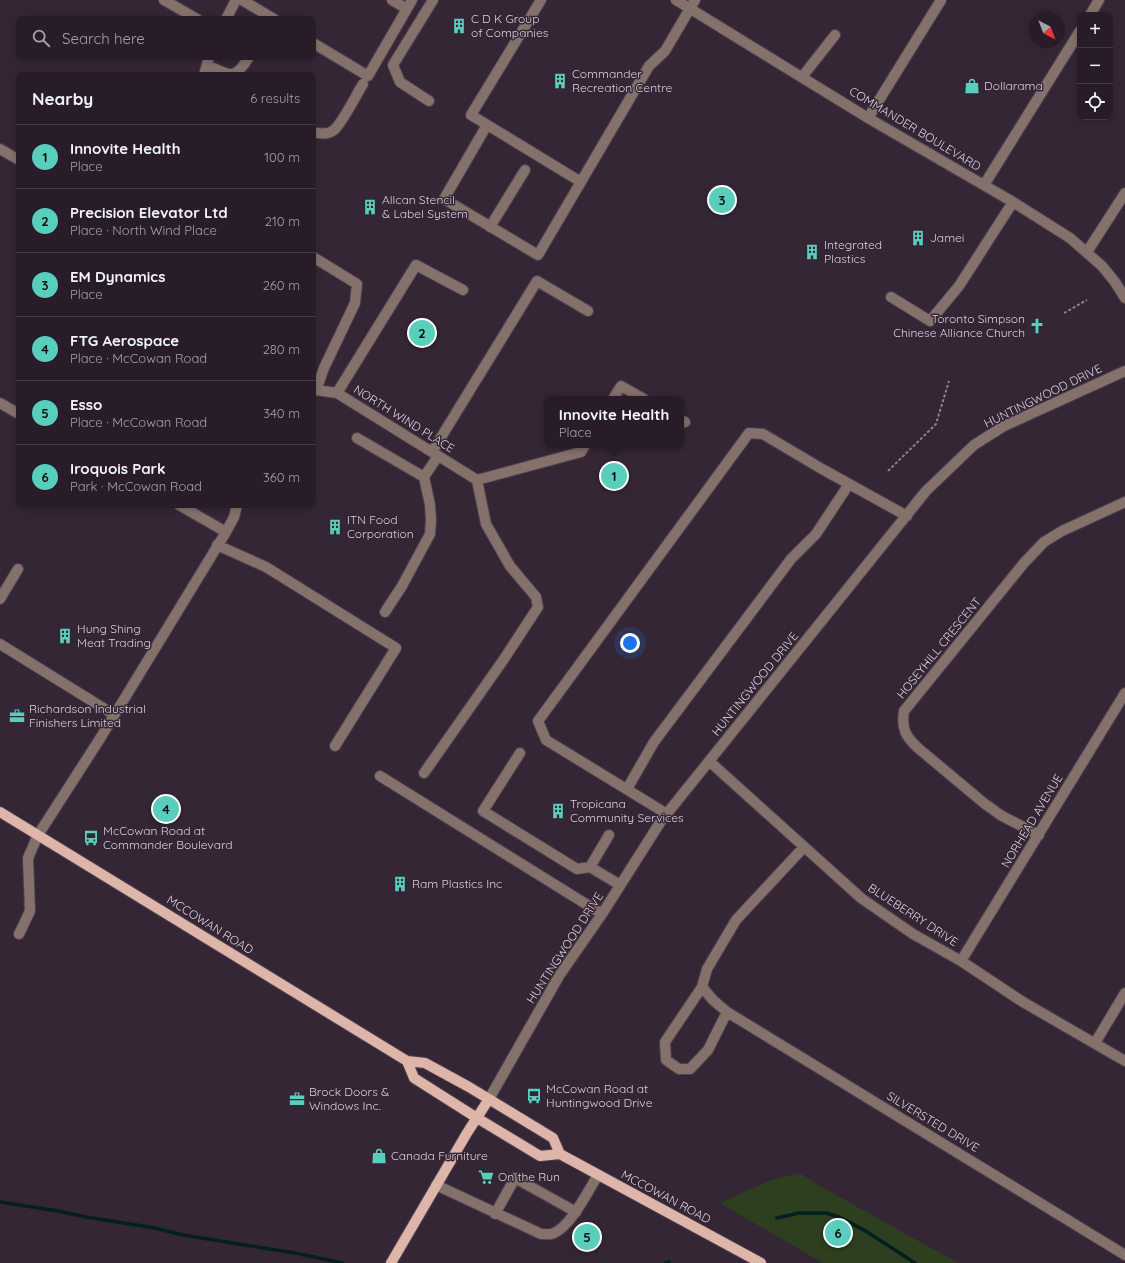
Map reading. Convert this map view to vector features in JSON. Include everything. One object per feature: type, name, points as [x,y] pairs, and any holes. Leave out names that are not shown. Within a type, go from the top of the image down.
[{"type":"main road","name":"MCCOWAN ROAD","points":[[0,812],[407,1061],[425,1063],[489,1099],[553,1138],[560,1154],[761,1263]]},
{"type":"main road","points":[[407,1061],[414,1078],[477,1118],[540,1156],[560,1154]]},
{"type":"main road","points":[[391,1263],[436,1185],[489,1099]]},
{"type":"street","points":[[164,0],[178,3],[193,16]]},
{"type":"street","points":[[230,16],[236,0]]},
{"type":"street","points":[[242,0],[267,16]]},
{"type":"street","points":[[316,45],[368,76],[410,4],[392,0]]},
{"type":"street","points":[[429,101],[400,82],[393,65],[433,0]]},
{"type":"street","points":[[540,0],[470,115],[581,182]]},
{"type":"street","name":"COMMANDER BOULEVARD","points":[[676,0],[692,4],[802,77],[868,118],[1013,202],[1070,238],[1102,266],[1115,282],[1125,298]]},
{"type":"street","points":[[868,118],[941,0]]},
{"type":"street","points":[[1092,12],[1099,0]]},
{"type":"street","points":[[487,125],[444,199],[538,256],[649,66],[665,51],[692,4]]},
{"type":"street","points":[[802,77],[835,35]]},
{"type":"street","points":[[984,185],[1077,36]]},
{"type":"street","points":[[238,72],[248,60]]},
{"type":"street","points":[[206,66],[221,72]]},
{"type":"street","points":[[316,132],[326,134],[334,130],[340,124],[363,84]]},
{"type":"street","points":[[0,149],[16,158]]},
{"type":"street","points":[[490,226],[525,170]]},
{"type":"street","points":[[1087,252],[1124,197]]},
{"type":"street","points":[[891,297],[930,321],[959,286],[1013,202]]},
{"type":"street","points":[[316,259],[357,284],[355,303],[316,386]]},
{"type":"street","points":[[337,393],[416,265],[463,290]]},
{"type":"street","points":[[385,612],[402,586],[430,534],[430,505],[424,477],[435,454],[537,281],[588,311]]},
{"type":"street","name":"HUNTINGWOOD DRIVE","points":[[489,1099],[559,976],[602,914],[654,832],[926,491],[974,445],[1004,426],[1125,371]]},
{"type":"street","points":[[615,396],[621,386],[639,396]]},
{"type":"street","name":"NORTH WIND PLACE","points":[[316,390],[337,393],[478,480]]},
{"type":"street","points":[[0,403],[16,412]]},
{"type":"street","points":[[667,814],[546,740],[538,721],[749,433],[763,434],[907,516]]},
{"type":"street","points":[[357,438],[424,477]]},
{"type":"street","points":[[424,774],[504,659],[538,607],[536,597],[510,566],[486,524],[478,480],[580,452],[583,448]]},
{"type":"street","points":[[626,789],[654,742],[791,559],[816,534],[849,484]]},
{"type":"street","name":"HOSEYHILL CRESCENT","points":[[1039,835],[1002,816],[985,804],[908,739],[902,722],[904,712],[1024,563],[1044,542],[1062,531],[1125,502]]},
{"type":"street","points":[[184,508],[226,532]]},
{"type":"street","points":[[20,934],[30,911],[28,858],[38,835],[226,532],[234,517],[236,508]]},
{"type":"street","points":[[217,545],[266,567],[396,648],[334,746]]},
{"type":"street","points":[[0,599],[18,569]]},
{"type":"street","points":[[0,644],[113,714]]},
{"type":"street","name":"NORHEAD AVENUE","points":[[961,961],[1125,693]]},
{"type":"street","points":[[520,753],[483,811],[577,869],[590,867],[620,885]]},
{"type":"street","name":"BLUEBERRY DRIVE","points":[[709,762],[861,898],[913,934],[961,961],[1023,1002],[1125,1061]]},
{"type":"street","points":[[380,776],[602,914]]},
{"type":"street","points":[[590,867],[608,835]]},
{"type":"street","points":[[728,1012],[708,1050],[690,1069],[679,1068],[666,1060],[665,1042],[702,987],[707,970],[736,920],[804,847]]},
{"type":"street","name":"SILVERSTED DRIVE","points":[[702,987],[713,1000],[728,1012],[1125,1255]]},
{"type":"street","points":[[1094,1043],[1125,993]]},
{"type":"street","points":[[436,1185],[495,1214],[541,1234],[554,1234],[565,1225],[576,1212],[598,1175]]},
{"type":"street","points":[[495,1214],[515,1178],[576,1212]]},
{"type":"path","points":[[1064,313],[1087,300]]},
{"type":"path","points":[[888,472],[936,424],[949,381]]},
{"type":"green space","points":[[799,1173],[958,1263],[823,1263],[720,1203],[769,1181]]},
{"type":"waterway","points":[[0,1202],[155,1228],[183,1235],[295,1253],[342,1263]]},
{"type":"waterway","points":[[777,1218],[799,1213],[826,1213],[839,1217],[864,1230],[915,1263]]},
{"type":"place","name":"C D K Group of Companies","points":[[459,26]]},
{"type":"place","name":"Commander Recreation Centre","points":[[560,81]]},
{"type":"place","name":"Dollarama","points":[[972,86]]},
{"type":"place","name":"EM Dynamics","points":[[722,200]]},
{"type":"place","name":"Allcan Stencil & Label System","points":[[370,207]]},
{"type":"place","name":"Jamei","points":[[918,238]]},
{"type":"place","name":"Integrated Plastics","points":[[812,252]]},
{"type":"place","name":"Toronto Simpson Chinese Alliance Church","points":[[1037,326]]},
{"type":"place","name":"Precision Elevator Ltd","points":[[422,333]]},
{"type":"place","name":"Innovite Health","points":[[614,476]]},
{"type":"place","name":"ITN Food Corporation","points":[[335,527]]},
{"type":"place","name":"Hung Shing Meat Trading","points":[[65,636]]},
{"type":"place","name":"Richardson Industrial Finishers Limited","points":[[17,716]]},
{"type":"place","name":"FTG Aerospace","points":[[166,809]]},
{"type":"place","name":"Tropicana Community Services","points":[[558,811]]},
{"type":"place","name":"McCowan Road at Commander Boulevard","points":[[91,838]]},
{"type":"place","name":"Ram Plastics Inc","points":[[400,884]]},
{"type":"place","name":"McCowan Road at Huntingwood Drive","points":[[534,1096]]},
{"type":"place","name":"Brock Doors & Windows Inc.","points":[[297,1099]]},
{"type":"place","name":"Canada Furniture","points":[[379,1156]]},
{"type":"place","name":"On the Run","points":[[486,1177]]},
{"type":"place","name":"Iroquois Park","points":[[838,1233]]},
{"type":"place","name":"Esso","points":[[587,1237]]}]
